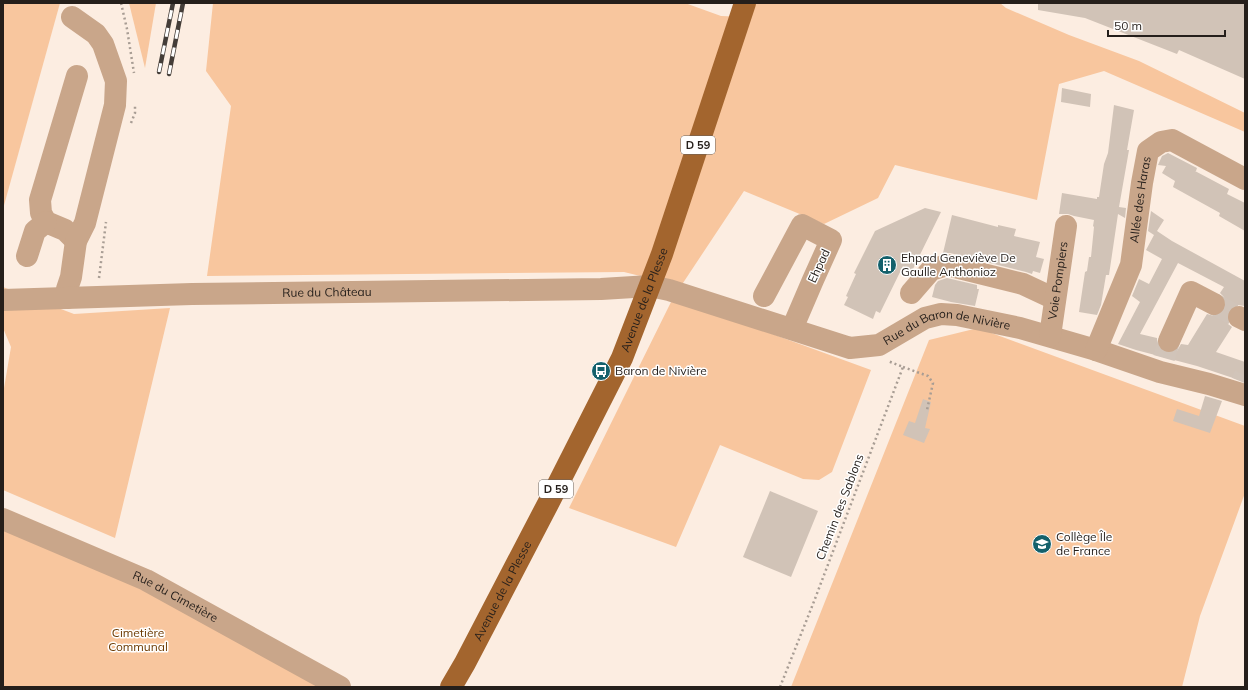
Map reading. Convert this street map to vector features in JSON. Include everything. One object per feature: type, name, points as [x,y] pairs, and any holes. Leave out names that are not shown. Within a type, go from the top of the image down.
[{"type":"main road","name":"Avenue de la Plesse","points":[[451,687],[551,498],[622,358],[650,286],[745,3]]},
{"type":"street","points":[[67,298],[67,289],[71,277],[76,241],[85,223],[115,105],[116,81],[103,44],[96,34],[72,17]]},
{"type":"street","points":[[76,241],[65,230],[46,222],[41,213],[40,200],[77,76]]},
{"type":"street","name":"Allée des Haras","points":[[1096,350],[1131,265],[1142,183],[1148,151],[1161,142],[1172,140],[1245,178]]},
{"type":"street","points":[[27,256],[35,231],[46,222]]},
{"type":"street","name":"Ehpad","points":[[764,296],[802,225],[831,240],[792,329]]},
{"type":"street","name":"Voie Pompiers","points":[[1050,336],[1066,226]]},
{"type":"street","points":[[781,264],[813,280]]},
{"type":"street","points":[[911,294],[931,270],[947,265],[1023,284],[1055,299]]},
{"type":"street","name":"Rue du Château","points":[[3,300],[192,294],[601,289],[650,286]]},
{"type":"street","name":"Rue du Baron de Nivière","points":[[650,286],[669,290],[850,348],[879,345],[925,318],[941,314],[957,315],[1020,328],[1096,350],[1164,357],[1209,384],[1241,390]]},
{"type":"street","points":[[1164,357],[1191,292],[1214,304]]},
{"type":"street","name":"Rue du Cimetière","points":[[3,519],[146,580],[340,687]]},
{"type":"path","points":[[879,345],[881,358],[928,376],[933,383],[927,410]]},
{"type":"path","name":"Chemin des Sablons","points":[[780,687],[903,367]]},
{"type":"green space","points":[[3,3],[60,3],[3,209]]},
{"type":"green space","points":[[129,3],[156,3],[145,68]]},
{"type":"green space","points":[[213,3],[685,3],[721,16],[747,17],[753,3],[1000,3],[1006,8],[1069,35],[1139,61],[1245,113],[1245,132],[1104,71],[1059,84],[1037,200],[895,165],[878,198],[824,224],[744,191],[681,286],[624,272],[207,276],[231,106],[206,71]]},
{"type":"green space","points":[[3,287],[74,314],[170,308],[115,538],[3,490],[3,394],[11,347],[3,328]]},
{"type":"green space","points":[[673,298],[871,370],[832,472],[819,480],[803,479],[720,445],[676,547],[569,508]]},
{"type":"green space","name":"Collège Île de France","points":[[978,328],[1245,426],[1245,493],[1200,616],[1182,687],[791,687],[929,340]]},
{"type":"green space","name":"Cimetière Communal","points":[[3,527],[113,574],[324,687],[3,687]]},
{"type":"building","points":[[1038,3],[1245,3],[1245,79],[1179,50],[1177,54],[1085,18],[1038,10]]},
{"type":"building","points":[[1062,88],[1091,94],[1090,107],[1061,102]]},
{"type":"building","points":[[1114,105],[1134,110],[1119,207],[1126,208],[1125,218],[1118,214],[1109,275],[1106,275],[1101,305],[1097,315],[1079,312],[1085,272],[1087,271],[1089,257],[1091,257],[1094,220],[1068,214],[1059,214],[1062,193],[1097,199],[1097,197],[1099,197],[1104,164],[1108,153]]},
{"type":"building","points":[[1168,153],[1197,168],[1195,171],[1229,189],[1227,194],[1245,203],[1245,231],[1219,216],[1220,213],[1173,187],[1175,181],[1162,173],[1166,166],[1158,165],[1162,156]]},
{"type":"building","points":[[925,208],[941,212],[912,271],[903,266],[880,313],[876,311],[873,319],[844,305],[848,297],[846,296],[856,274],[854,273],[875,231]]},
{"type":"building","points":[[1151,211],[1164,220],[1157,231],[1172,241],[1245,281],[1245,306],[1232,306],[1228,311],[1228,324],[1232,327],[1216,352],[1245,362],[1245,382],[1197,366],[1118,344],[1140,302],[1132,296],[1139,279],[1149,284],[1162,259],[1146,250],[1154,235],[1148,231]],"holes":[[[1178,263],[1224,287],[1220,293],[1225,298],[1225,310],[1220,315],[1214,316],[1207,314],[1188,345],[1181,344],[1177,351],[1164,353],[1159,349],[1157,338],[1140,334]]]},
{"type":"building","points":[[952,215],[998,227],[998,225],[1016,229],[1014,236],[1040,242],[1036,257],[1044,259],[1040,273],[1033,271],[1032,274],[950,253],[943,253]]},
{"type":"building","points":[[947,278],[977,285],[977,289],[979,289],[975,306],[932,297],[935,285],[938,281]]},
{"type":"building","points":[[1205,396],[1222,401],[1210,433],[1173,421],[1177,409],[1199,416]]},
{"type":"building","points":[[923,399],[931,402],[925,428],[930,429],[924,443],[903,435],[909,421],[915,423]]},
{"type":"building","points":[[770,491],[818,511],[791,577],[743,557]]},
{"type":"tunnel","points":[[1214,304],[1239,317]]},
{"type":"tunnel","points":[[1164,358],[1169,341]]},
{"type":"tunnel","points":[[1242,382],[1245,375]]},
{"type":"railway","points":[[159,72],[173,3]]},
{"type":"railway","points":[[169,74],[183,3]]},
{"type":"place","name":"Ehpad Geneviève De Gaulle Anthonioz","points":[[887,265]]},
{"type":"place","name":"Baron de Nivière","points":[[601,371]]},
{"type":"place","name":"Collège Île de France","points":[[1042,544]]}]
